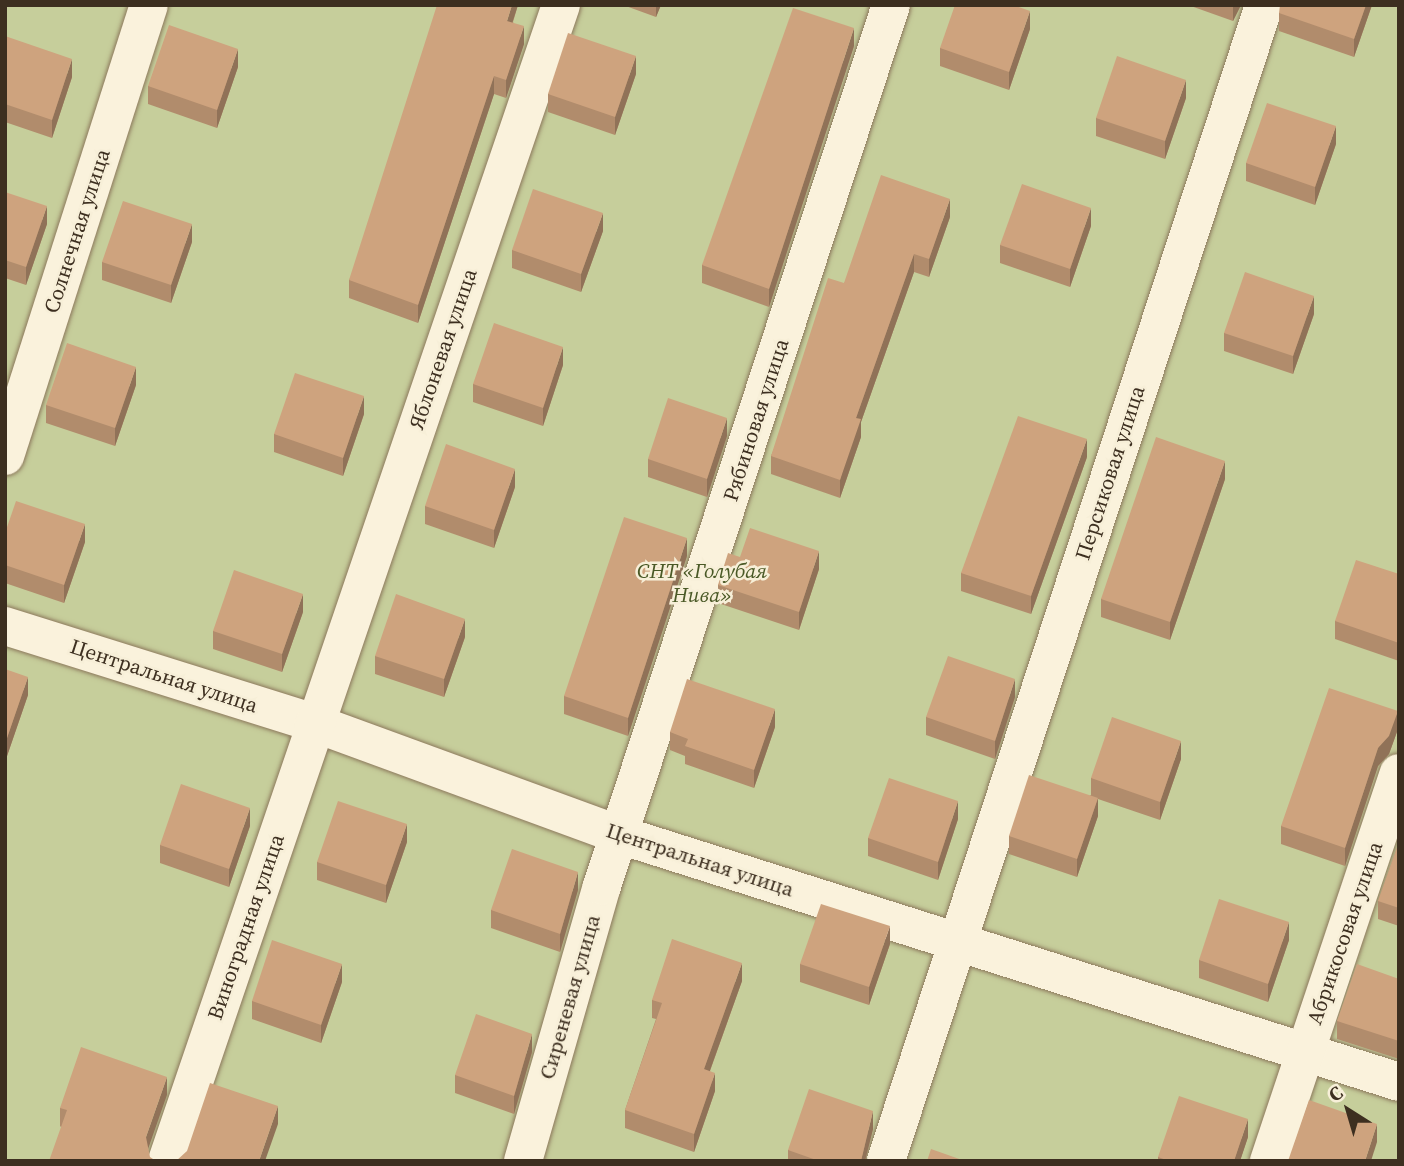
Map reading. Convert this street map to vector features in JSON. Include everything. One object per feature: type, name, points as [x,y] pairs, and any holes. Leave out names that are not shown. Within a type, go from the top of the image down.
[{"type":"street","name":"Солнечная улица","points":[[5,456],[149,5]]},
{"type":"street","name":"Яблоневая улица","points":[[320,708],[561,5]]},
{"type":"street","name":"Рябиновая улица","points":[[620,835],[891,5]]},
{"type":"street","name":"Персиковая улица","points":[[886,1161],[955,942],[1264,5]]},
{"type":"street","name":"Центральная улица","points":[[5,626],[320,708],[620,835],[1399,1082]]},
{"type":"street","name":"Виноградная улица","points":[[167,1161],[320,708]]},
{"type":"street","name":"Абрикосовая улица","points":[[1269,1161],[1399,774]]},
{"type":"street","name":"Сиреневая улица","points":[[523,1161],[620,835]]},
{"type":"green space","name":"СНТ «Голубая Нива»","points":[[5,5],[1399,5],[1399,1161],[5,1161]]},
{"type":"building","points":[[437,5],[512,5],[507,21],[524,26],[506,80],[494,76],[418,305],[349,280]]},
{"type":"building","points":[[955,5],[1013,5],[1030,11],[1009,72],[940,48]]},
{"type":"building","points":[[1280,5],[1366,5],[1354,39],[1279,13]]},
{"type":"building","points":[[793,8],[854,28],[769,289],[702,265]]},
{"type":"building","points":[[169,25],[238,49],[217,110],[148,86]]},
{"type":"building","points":[[568,33],[636,56],[615,117],[548,94]]},
{"type":"building","points":[[5,36],[72,59],[52,120],[5,104]]},
{"type":"building","points":[[1117,56],[1186,80],[1165,141],[1096,118]]},
{"type":"building","points":[[1267,103],[1336,126],[1315,187],[1246,163]]},
{"type":"building","points":[[881,175],[950,199],[929,259],[914,254],[856,418],[861,419],[840,480],[771,456],[828,278],[844,283]]},
{"type":"building","points":[[1022,184],[1091,208],[1070,269],[1000,245]]},
{"type":"building","points":[[533,189],[603,213],[581,274],[512,250]]},
{"type":"building","points":[[5,192],[47,206],[26,267],[5,260]]},
{"type":"building","points":[[123,201],[192,224],[171,285],[102,262]]},
{"type":"building","points":[[1245,272],[1314,296],[1293,356],[1224,333]]},
{"type":"building","points":[[494,323],[563,347],[543,408],[473,384]]},
{"type":"building","points":[[67,343],[136,367],[115,428],[46,405]]},
{"type":"building","points":[[295,373],[364,396],[343,458],[274,434]]},
{"type":"building","points":[[668,398],[727,418],[707,479],[648,459]]},
{"type":"building","points":[[1018,416],[1087,439],[1031,596],[961,573]]},
{"type":"building","points":[[1156,437],[1225,461],[1170,622],[1101,599]]},
{"type":"building","points":[[446,444],[515,469],[494,530],[425,506]]},
{"type":"building","points":[[16,501],[85,524],[64,585],[5,565],[5,533]]},
{"type":"building","points":[[624,517],[687,538],[628,718],[564,696]]},
{"type":"building","points":[[750,528],[819,551],[799,612],[718,585],[728,553],[740,557]]},
{"type":"building","points":[[1356,560],[1399,574],[1399,643],[1335,621]]},
{"type":"building","points":[[234,570],[303,594],[282,654],[213,631]]},
{"type":"building","points":[[396,594],[465,619],[444,679],[375,656]]},
{"type":"building","points":[[948,656],[1015,679],[995,741],[926,717]]},
{"type":"building","points":[[5,669],[28,677],[7,738],[5,737]]},
{"type":"building","points":[[687,679],[775,709],[754,770],[685,746],[688,739],[670,732]]},
{"type":"building","points":[[1329,688],[1398,711],[1389,736],[1378,748],[1345,848],[1281,826]]},
{"type":"building","points":[[1112,717],[1181,741],[1160,802],[1091,778]]},
{"type":"building","points":[[1029,775],[1098,798],[1077,859],[1009,836]]},
{"type":"building","points":[[889,778],[958,801],[938,862],[868,838]]},
{"type":"building","points":[[181,784],[250,808],[229,869],[160,845]]},
{"type":"building","points":[[338,801],[407,824],[386,885],[317,862]]},
{"type":"building","points":[[1399,842],[1399,908],[1378,901]]},
{"type":"building","points":[[512,849],[578,872],[560,934],[491,910]]},
{"type":"building","points":[[1219,899],[1289,922],[1268,984],[1199,960]]},
{"type":"building","points":[[821,904],[890,926],[869,987],[800,964]]},
{"type":"building","points":[[672,939],[742,963],[704,1069],[715,1073],[694,1134],[625,1110],[662,1003],[652,1000]]},
{"type":"building","points":[[272,940],[342,964],[321,1025],[252,1001]]},
{"type":"building","points":[[1357,964],[1399,979],[1399,1041],[1337,1021]]},
{"type":"building","points":[[476,1014],[532,1034],[514,1096],[455,1075]]},
{"type":"building","points":[[81,1047],[167,1077],[146,1137],[150,1157],[156,1161],[49,1161],[67,1110],[60,1108]]},
{"type":"building","points":[[210,1083],[278,1106],[259,1161],[176,1161],[187,1151]]},
{"type":"building","points":[[809,1089],[873,1111],[861,1161],[819,1161],[788,1150]]},
{"type":"building","points":[[1179,1096],[1248,1119],[1234,1161],[1169,1161],[1158,1157]]},
{"type":"building","points":[[1309,1100],[1377,1124],[1365,1161],[1288,1161]]},
{"type":"building","points":[[931,1149],[965,1161],[927,1161]]}]
